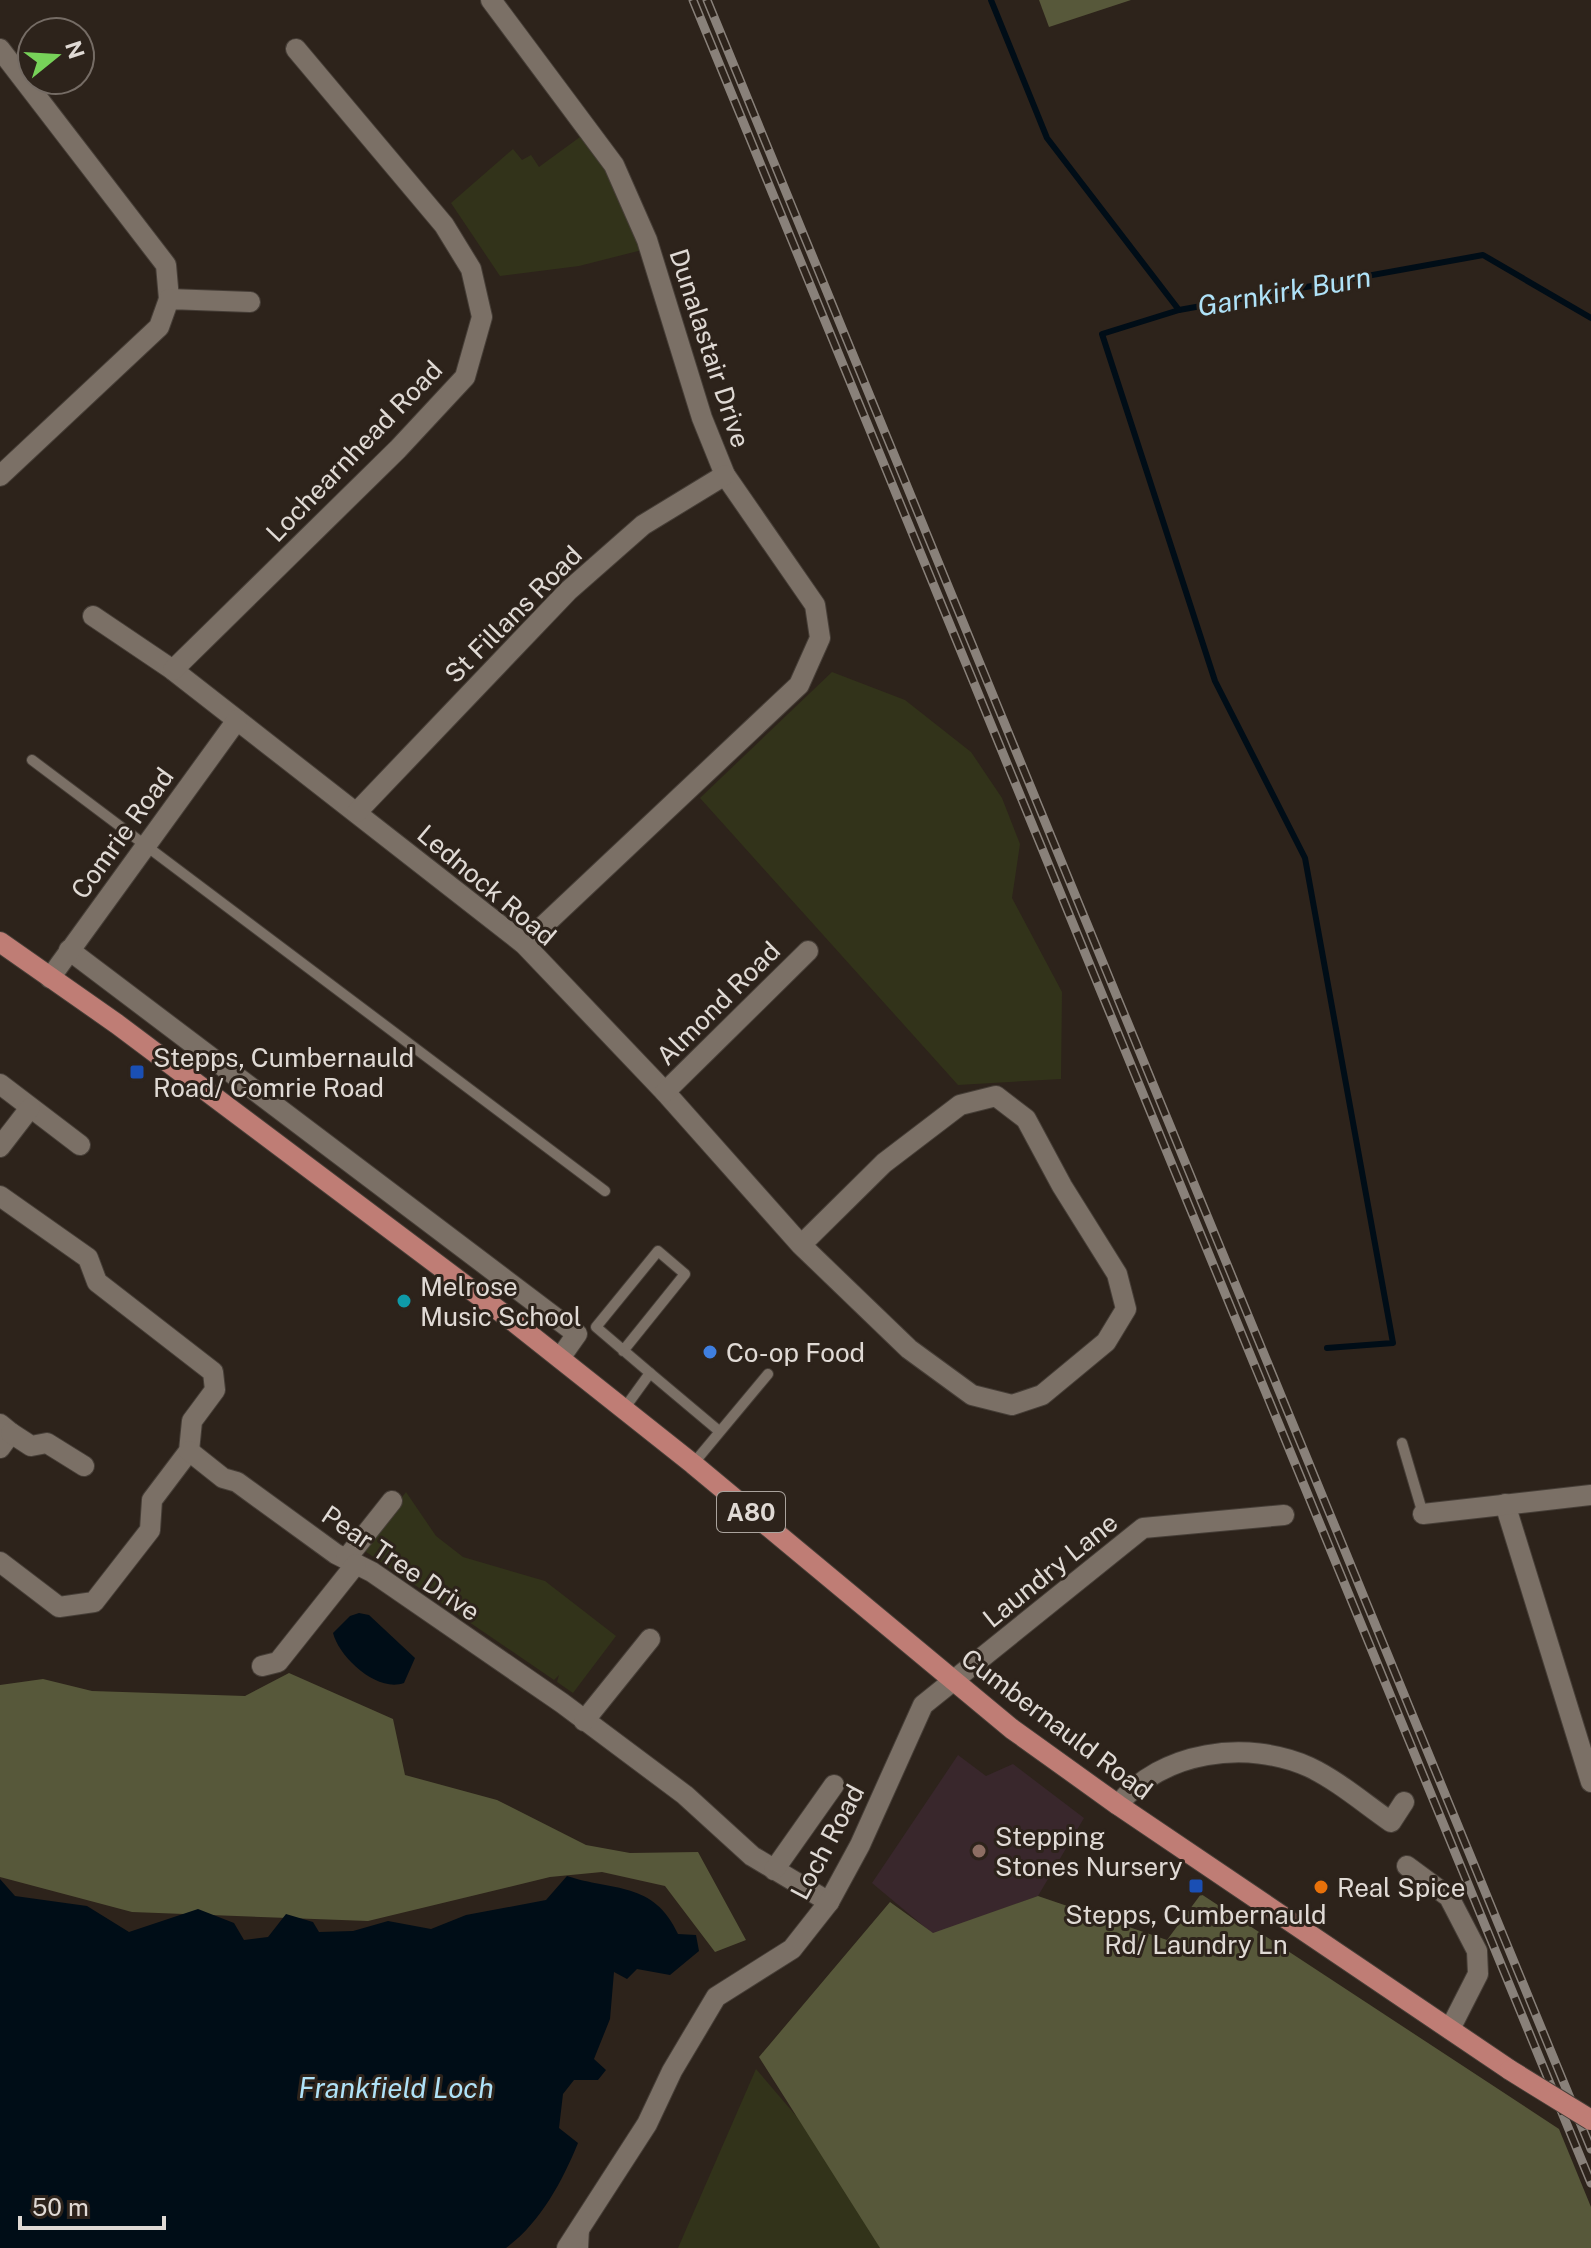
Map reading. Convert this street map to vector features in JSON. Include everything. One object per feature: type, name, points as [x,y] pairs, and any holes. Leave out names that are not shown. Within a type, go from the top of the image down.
[{"type":"main road","name":"Cumbernauld Road","points":[[0,942],[117,1024],[560,1358],[693,1464],[1012,1729],[1118,1805],[1510,2070],[1591,2120]]},
{"type":"street","name":"Dunalastair Drive","points":[[491,0],[614,165],[647,240],[702,418],[725,475],[815,605],[820,638],[799,685],[524,944]]},
{"type":"street","name":"Lochearnhead Road","points":[[173,670],[398,449],[465,377],[482,317],[471,269],[444,225],[296,49]]},
{"type":"street","points":[[0,476],[159,327],[169,299],[166,265],[3,60]]},
{"type":"street","points":[[169,299],[250,302]]},
{"type":"street","name":"St Fillans Road","points":[[357,812],[568,591],[643,525],[725,475]]},
{"type":"street","name":"Lednock Road","points":[[93,616],[173,670],[524,944],[665,1092],[801,1245],[909,1349],[972,1395],[1012,1405],[1042,1395],[1106,1342],[1126,1309],[1117,1274],[1062,1186],[1026,1119],[996,1096],[960,1105],[909,1143],[884,1163],[801,1245]]},
{"type":"street","name":"Comrie Road","points":[[50,978],[237,720]]},
{"type":"street","points":[[69,950],[577,1334],[560,1358]]},
{"type":"street","name":"Almond Road","points":[[665,1092],[808,951]]},
{"type":"street","points":[[0,1084],[80,1145]]},
{"type":"street","points":[[0,1147],[30,1108]]},
{"type":"street","points":[[0,1196],[88,1258],[97,1282],[213,1372],[215,1390],[192,1421],[189,1451],[152,1500],[150,1530],[94,1602],[59,1607],[0,1562]]},
{"type":"street","points":[[4,1435],[31,1446],[47,1443],[84,1466]]},
{"type":"street","name":"Pear Tree Drive","points":[[189,1451],[223,1478],[237,1482],[584,1721],[685,1795],[752,1856],[829,1902]]},
{"type":"street","points":[[1423,1514],[1591,1495]]},
{"type":"street","points":[[262,1666],[278,1662],[392,1501]]},
{"type":"street","points":[[1505,1504],[1591,1782]]},
{"type":"street","name":"Laundry Lane","points":[[954,1680],[1143,1528],[1284,1515]]},
{"type":"street","points":[[584,1721],[650,1639]]},
{"type":"street","name":"Loch Road","points":[[567,2248],[647,2124],[672,2071],[716,1997],[792,1949],[829,1902],[860,1845],[923,1705],[954,1680]]},
{"type":"street","points":[[1118,1805],[1134,1786],[1166,1767],[1205,1756],[1259,1751],[1310,1768],[1391,1822],[1404,1802]]},
{"type":"street","points":[[774,1870],[834,1785]]},
{"type":"street","points":[[1407,1866],[1449,1897],[1477,1951],[1478,1974],[1450,2029]]},
{"type":"lane","points":[[32,760],[605,1191]]},
{"type":"lane","points":[[623,1351],[685,1274],[658,1251],[596,1327],[623,1351],[719,1431]]},
{"type":"lane","points":[[624,1409],[650,1373]]},
{"type":"lane","points":[[693,1464],[768,1374]]},
{"type":"lane","points":[[1402,1443],[1423,1514]]},
{"type":"lane","points":[[583,2248],[585,2223]]},
{"type":"shaded area","name":"Stepping Stones Nursery","points":[[958,1755],[986,1776],[1013,1764],[1084,1818],[1038,1896],[933,1934],[872,1883]]},
{"type":"green space","points":[[1039,0],[1131,0],[1049,27]]},
{"type":"green space","points":[[580,137],[623,192],[642,250],[579,266],[500,276],[451,203],[513,149],[522,160],[531,155],[539,167]]},
{"type":"green space","points":[[832,672],[905,700],[971,752],[1002,798],[1020,844],[1012,898],[1062,992],[1061,1079],[958,1085],[700,798]]},
{"type":"green space","points":[[406,1492],[436,1536],[463,1557],[545,1581],[616,1636],[573,1693],[557,1682],[559,1675],[554,1680],[409,1581],[412,1574],[409,1573],[405,1579],[362,1549]]},
{"type":"green space","points":[[289,1673],[393,1719],[405,1775],[497,1800],[586,1845],[630,1853],[698,1852],[746,1940],[715,1952],[665,1886],[602,1872],[550,1877],[368,1921],[132,1912],[0,1877],[0,1685],[43,1679],[92,1691],[245,1696]]},
{"type":"green space","points":[[1201,1894],[1559,2129],[1591,2207],[1591,2248],[880,2248],[759,2057],[890,1902],[933,1933],[1038,1896],[1167,1940]]},
{"type":"green space","points":[[756,2069],[909,2248],[678,2248]]},
{"type":"water","points":[[359,1613],[369,1615],[415,1658],[404,1683],[393,1685],[371,1678],[343,1652],[333,1633],[350,1616]]},
{"type":"water","name":"Frankfield Loch","points":[[567,1876],[644,1896],[668,1917],[678,1934],[696,1935],[699,1951],[670,1975],[637,1969],[627,1979],[614,1972],[610,2019],[594,2059],[606,2070],[598,2080],[574,2080],[563,2094],[559,2128],[578,2143],[549,2201],[529,2227],[506,2248],[0,2248],[0,1879],[15,1896],[87,1906],[129,1932],[198,1909],[234,1923],[244,1940],[268,1937],[286,1914],[313,1922],[319,1932],[353,1931],[388,1921],[431,1929],[466,1915],[546,1900]]},
{"type":"waterway","name":"Garnkirk Burn","points":[[991,0],[1047,138],[1179,310],[1483,255],[1591,318]]},
{"type":"waterway","points":[[1179,310],[1102,334],[1215,681],[1305,858],[1393,1343],[1327,1348]]},
{"type":"railway","points":[[693,0],[1591,2183]]},
{"type":"railway","points":[[707,0],[1591,2149]]},
{"type":"place","name":"Stepps, Cumbernauld Road/ Comrie Road","points":[[137,1072]]},
{"type":"place","name":"Melrose Music School","points":[[404,1301]]},
{"type":"place","name":"Co-op Food","points":[[710,1352]]},
{"type":"place","name":"Stepping Stones Nursery","points":[[979,1851]]},
{"type":"place","name":"Stepps, Cumbernauld Rd/ Laundry Ln","points":[[1196,1886]]},
{"type":"place","name":"Real Spice","points":[[1321,1887]]}]
